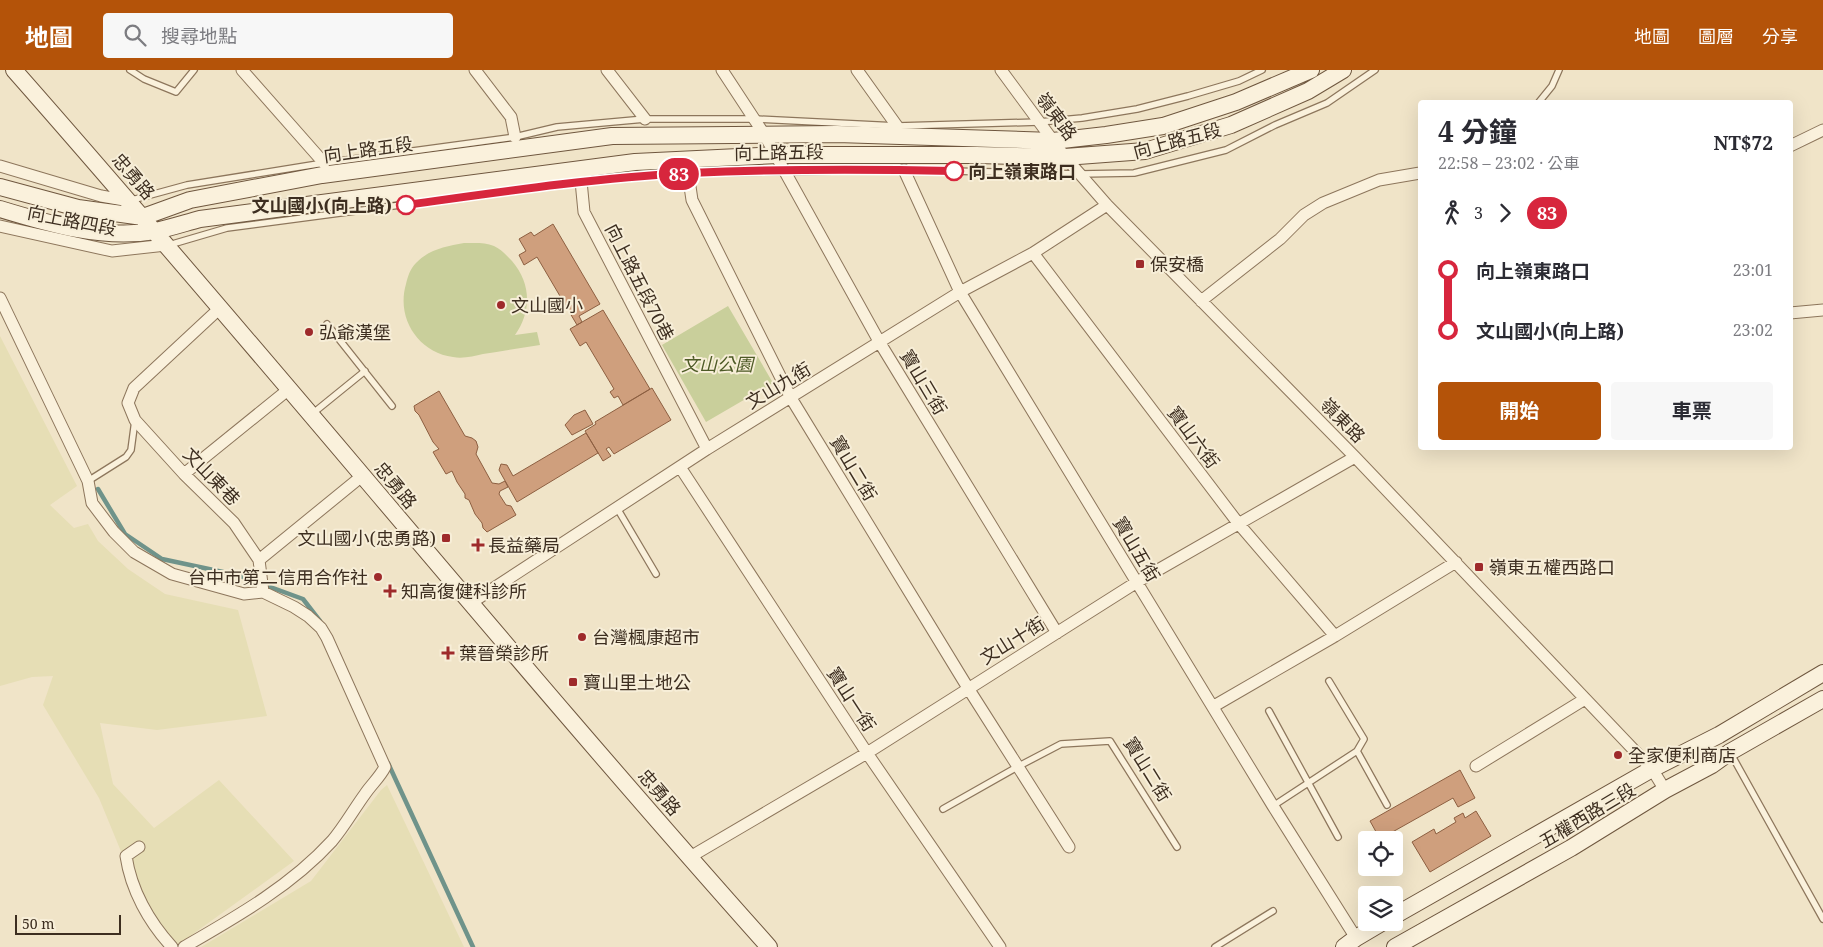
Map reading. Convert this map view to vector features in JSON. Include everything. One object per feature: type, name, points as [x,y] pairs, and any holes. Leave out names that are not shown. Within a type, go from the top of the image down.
[{"type":"main road","name":"忠勇路","points":[[14,70],[144,217],[362,476],[766,946]]},
{"type":"main road","name":"向上路五段","points":[[155,231],[200,219],[837,134],[1053,141],[1106,135],[1163,126],[1236,102],[1311,70]]},
{"type":"main road","name":"向上路五段","points":[[144,217],[190,200],[322,175],[612,136],[976,155],[1066,157],[1145,150],[1232,125],[1308,91],[1343,70]]},
{"type":"main road","name":"向上路四段","points":[[0,186],[78,208],[144,217]]},
{"type":"main road","name":"向上路四段","points":[[0,209],[44,222],[86,231],[130,233],[155,231]]},
{"type":"main road","name":"五權西路三段","points":[[1403,911],[1652,770],[1719,735],[1823,673]]},
{"type":"main road","name":"五權西路三段","points":[[1395,947],[1571,848],[1665,790],[1712,765],[1730,752],[1823,698]]},
{"type":"main road","points":[[1350,943],[1369,931]]},
{"type":"street","points":[[242,70],[324,164]]},
{"type":"street","points":[[475,70],[511,117],[515,137]]},
{"type":"street","points":[[607,70],[645,119]]},
{"type":"street","name":"寶山三街","points":[[722,70],[770,144],[880,343],[1057,633]]},
{"type":"street","points":[[857,70],[897,126]]},
{"type":"street","name":"嶺東路","points":[[1001,70],[1053,141],[1107,205],[1456,562],[1652,770],[1665,790]]},
{"type":"street","points":[[1793,145],[1823,130]]},
{"type":"street","name":"向上路四段","points":[[2,165],[101,196],[130,201]]},
{"type":"street","name":"寶山五街","points":[[904,170],[960,292],[1136,582],[1214,706],[1350,943]]},
{"type":"street","name":"寶山二街","points":[[688,173],[692,200],[791,398],[968,688],[1069,847]]},
{"type":"street","points":[[1201,301],[1280,240],[1304,215],[1322,203],[1379,180],[1418,174]]},
{"type":"street","name":"向上路五段70巷","points":[[581,182],[584,212],[707,449]]},
{"type":"street","name":"文山九街","points":[[471,603],[707,449],[960,292],[1033,253],[1107,205]]},
{"type":"street","name":"向上路四段","points":[[0,226],[112,251],[166,245]]},
{"type":"street","name":"寶山六街","points":[[1033,253],[1238,523],[1335,636]]},
{"type":"street","points":[[0,298],[88,481],[92,503],[114,532],[134,552],[172,574],[244,594],[263,592],[308,616],[328,638],[386,767],[369,787],[334,839],[318,856],[273,892],[237,917],[184,947]]},
{"type":"street","name":"文山東巷","points":[[220,308],[134,388],[128,403],[135,420],[184,474],[234,523],[258,560]]},
{"type":"street","points":[[1793,313],[1823,310]]},
{"type":"street","points":[[184,474],[289,389]]},
{"type":"street","name":"文山十街","points":[[690,857],[867,753],[1136,582],[1355,458]]},
{"type":"street","name":"寶山一街","points":[[680,467],[867,753],[1000,947]]},
{"type":"street","points":[[263,592],[258,560],[362,476]]},
{"type":"street","points":[[1214,706],[1335,636],[1456,562]]},
{"type":"street","points":[[1476,766],[1585,699]]},
{"type":"street","points":[[139,847],[126,856],[128,875],[140,903],[172,947]]},
{"type":"lane","points":[[130,70],[144,79],[176,92],[194,70]]},
{"type":"lane","name":"向上路五段","points":[[130,201],[187,185],[515,137],[557,127],[645,119],[755,119],[897,126],[1039,122],[1082,118],[1137,109],[1222,86],[1262,70]]},
{"type":"lane","name":"向上路五段","points":[[166,245],[227,228],[581,182],[688,173],[904,170],[1080,174],[1134,173],[1226,150],[1275,125],[1327,103],[1375,70]]},
{"type":"lane","points":[[1541,100],[1552,86],[1559,70]]},
{"type":"lane","points":[[328,324],[392,406]]},
{"type":"lane","points":[[311,415],[365,371]]},
{"type":"lane","name":"文山東巷","points":[[88,481],[126,458],[131,450],[135,420]]},
{"type":"lane","points":[[617,508],[656,574]]},
{"type":"lane","points":[[1273,806],[1357,751],[1364,739],[1330,682]]},
{"type":"lane","points":[[1269,710],[1338,837]]},
{"type":"lane","name":"寶山二街","points":[[943,809],[1061,744],[1110,741],[1177,847]]},
{"type":"lane","points":[[1357,751],[1387,805]]},
{"type":"lane","points":[[1730,752],[1823,919]]},
{"type":"lane","points":[[1216,947],[1273,911]]},
{"type":"shaded area","points":[[0,336],[77,486],[50,505],[74,528],[88,524],[98,541],[128,569],[165,594],[238,610],[267,716],[157,730],[100,723],[113,784],[154,828],[219,780],[294,861],[175,947],[141,900],[99,798],[43,705],[53,676],[32,677],[0,686]]},
{"type":"shaded area","points":[[387,785],[464,947],[201,947],[311,881],[381,790]]},
{"type":"green space","points":[[464,243],[483,243],[494,246],[512,261],[523,278],[527,297],[527,307],[521,326],[515,335],[537,332],[540,345],[457,358],[441,354],[420,341],[407,321],[404,309],[404,297],[411,270],[426,255],[444,247]]},
{"type":"green space","name":"文山公園","points":[[728,306],[773,383],[706,422],[662,345]]},
{"type":"building","points":[[553,224],[600,304],[579,316],[582,322],[577,325],[537,257],[524,265],[519,255],[526,251],[519,239],[531,232],[534,236]]},
{"type":"building","points":[[603,310],[650,389],[623,405],[618,396],[614,398],[610,392],[614,389],[586,342],[580,346],[570,329]]},
{"type":"building","points":[[652,388],[671,420],[614,454],[609,447],[606,449],[611,456],[603,461],[585,431],[596,424],[595,422]]},
{"type":"building","points":[[439,391],[465,436],[476,441],[478,447],[476,454],[492,483],[499,484],[505,481],[508,487],[500,491],[499,494],[506,505],[511,506],[516,515],[487,532],[475,514],[469,500],[465,498],[465,494],[452,471],[446,474],[433,452],[439,449],[415,411],[414,406]]},
{"type":"building","points":[[585,410],[593,424],[572,435],[565,425],[574,415]]},
{"type":"building","points":[[586,433],[598,453],[517,502],[499,470],[501,464],[507,465],[513,476]]},
{"type":"building","points":[[1460,770],[1475,798],[1458,807],[1453,798],[1394,831],[1376,831],[1370,821]]},
{"type":"building","points":[[1476,811],[1491,836],[1430,872],[1412,842],[1434,829],[1436,834],[1456,822],[1454,818],[1463,813],[1465,818]]},
{"type":"waterway","points":[[98,489],[125,534],[162,559],[237,575],[303,599],[320,621]]},
{"type":"waterway","points":[[388,763],[473,947]]},
{"type":"bus line","name":"83","points":[[406,205],[581,182],[688,173],[954,171]]},
{"type":"place","name":"向上嶺東路口","points":[[954,171]]},
{"type":"place","name":"文山國小(向上路)","points":[[406,205]]},
{"type":"place","name":"保安橋","points":[[1140,264]]},
{"type":"place","name":"文山國小","points":[[501,305]]},
{"type":"place","name":"弘爺漢堡","points":[[309,332]]},
{"type":"place","name":"文山國小(忠勇路)","points":[[446,538]]},
{"type":"place","name":"長益藥局","points":[[478,545]]},
{"type":"place","name":"嶺東五權西路口","points":[[1479,567]]},
{"type":"place","name":"台中市第二信用合作社","points":[[378,577]]},
{"type":"place","name":"知高復健科診所","points":[[390,591]]},
{"type":"place","name":"台灣楓康超市","points":[[582,637]]},
{"type":"place","name":"葉晉榮診所","points":[[448,653]]},
{"type":"place","name":"寶山里土地公","points":[[573,682]]},
{"type":"place","name":"全家便利商店","points":[[1618,755]]}]
